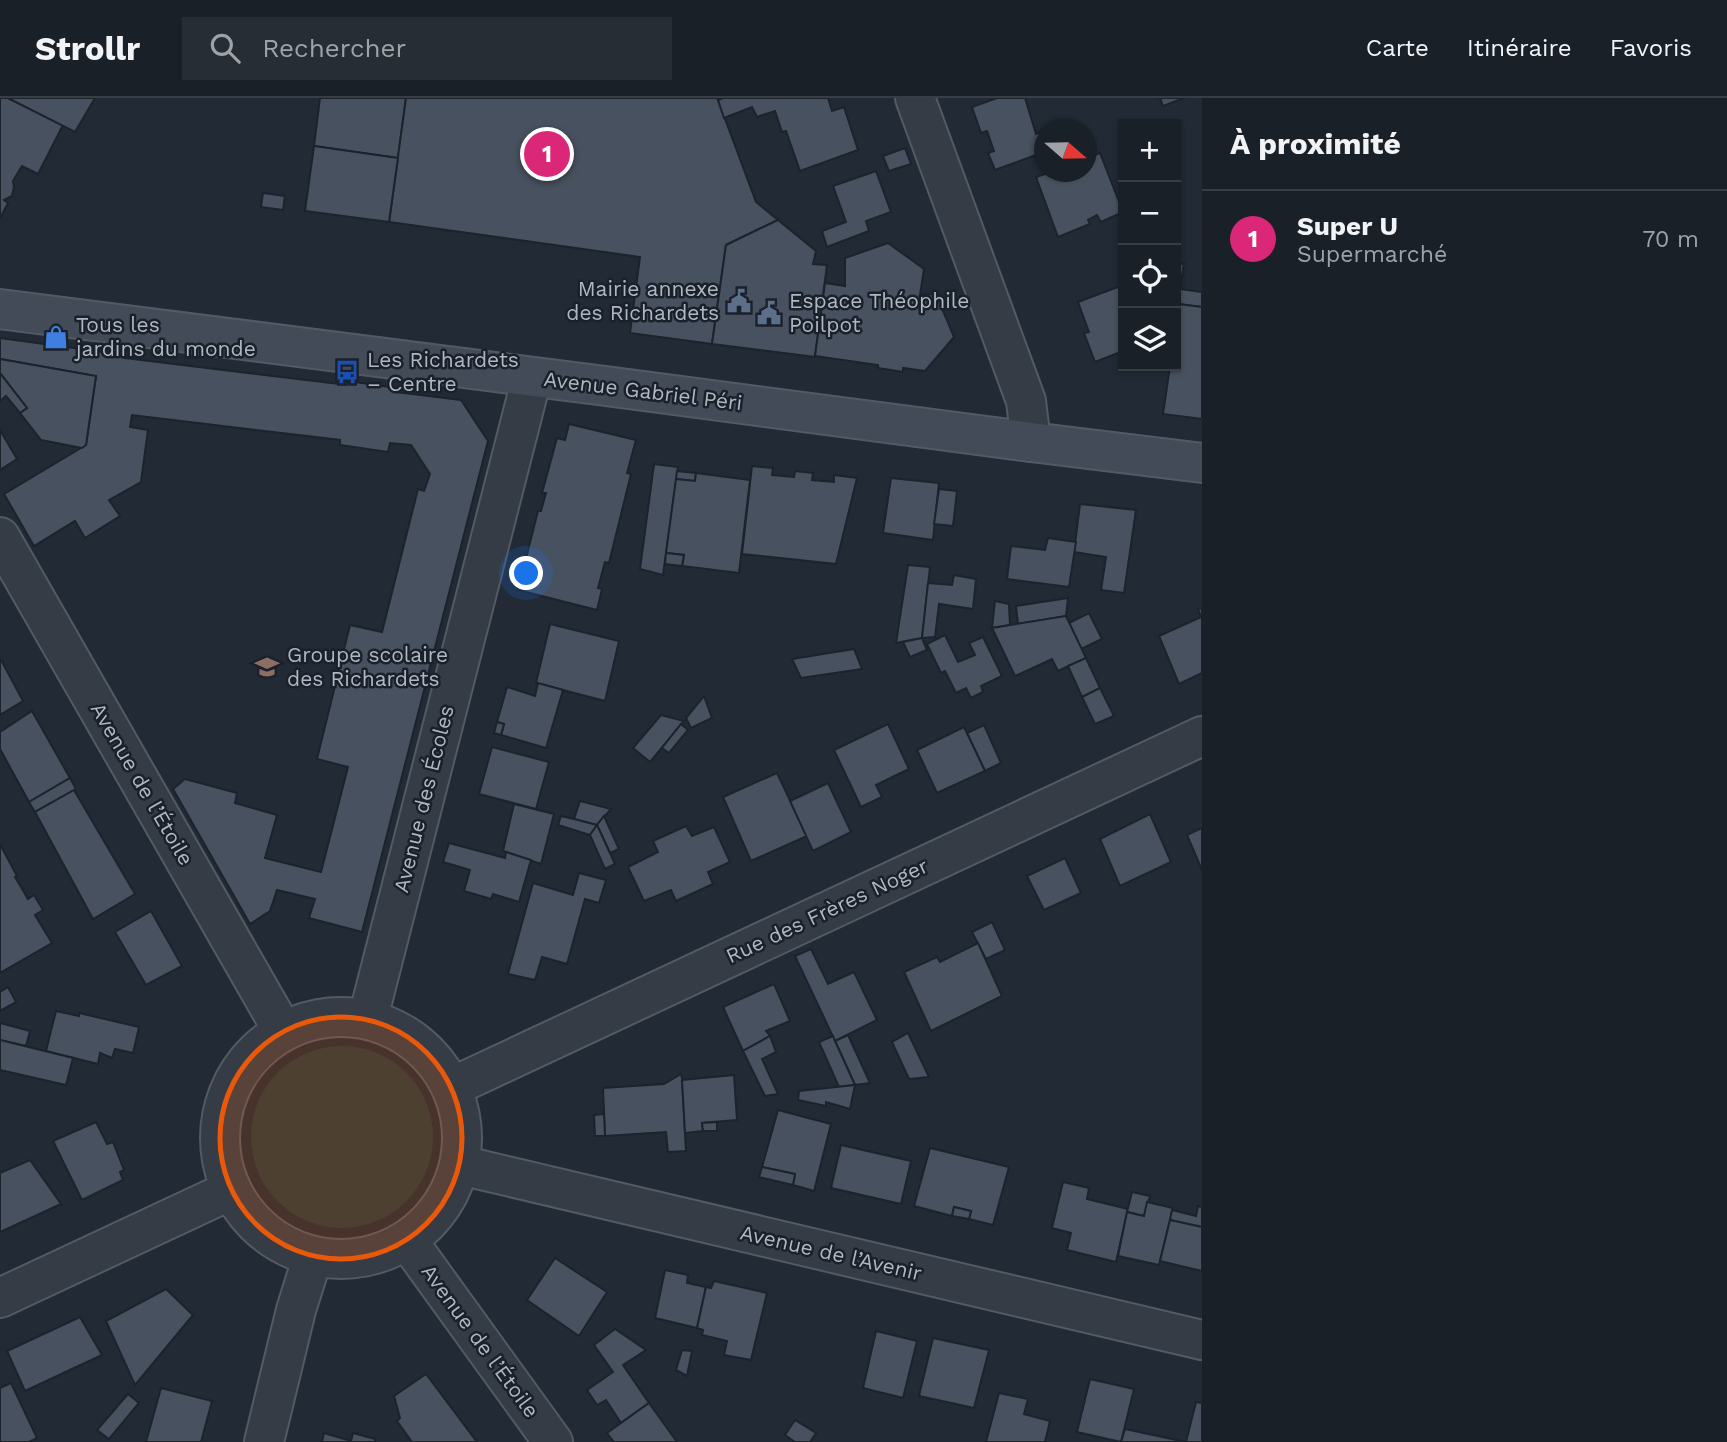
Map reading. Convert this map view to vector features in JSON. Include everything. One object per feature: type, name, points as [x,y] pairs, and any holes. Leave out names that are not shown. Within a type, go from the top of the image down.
[{"type":"street","points":[[915,98],[1026,401],[1031,442]]},
{"type":"street","name":"Avenue Gabriel Péri","points":[[0,309],[1202,463]]},
{"type":"street","name":"Avenue des Écoles","points":[[368,1018],[532,377]]},
{"type":"street","name":"Avenue de l’Étoile","points":[[0,537],[283,1031]]},
{"type":"street","name":"Rue des Frères Noger","points":[[452,1087],[1202,736]]},
{"type":"street","points":[[339,1016],[368,1018],[403,1032],[432,1056],[452,1087],[463,1125],[460,1165],[449,1195],[438,1212],[407,1240],[377,1254],[345,1260],[313,1256],[279,1243],[251,1220],[231,1190],[221,1155],[221,1118],[233,1083],[254,1053],[283,1031],[310,1020],[339,1016]]},
{"type":"street","name":"Avenue de l’Avenir","points":[[460,1165],[1202,1340]]},
{"type":"street","points":[[0,1298],[231,1190]]},
{"type":"street","name":"Avenue de l’Étoile","points":[[407,1240],[553,1442]]},
{"type":"street","points":[[264,1442],[296,1310],[313,1256]]},
{"type":"highlighted area","points":[[339,1016],[368,1018],[403,1032],[432,1056],[452,1087],[463,1125],[460,1165],[431,1220],[377,1254],[345,1260],[313,1256],[279,1243],[251,1220],[231,1190],[221,1155],[221,1118],[233,1083],[254,1053],[283,1031]]},
{"type":"shaded area","points":[[342,1046],[377,1053],[406,1073],[426,1102],[433,1137],[426,1172],[406,1201],[377,1221],[342,1228],[307,1221],[278,1201],[258,1172],[251,1137],[258,1102],[278,1073],[307,1053]]},
{"type":"building","points":[[0,98],[8,98],[63,125],[38,174],[22,166],[13,181],[12,196],[4,200],[8,203],[0,218]]},
{"type":"building","points":[[8,98],[95,98],[75,132]]},
{"type":"building","points":[[320,98],[406,98],[398,158],[314,146]]},
{"type":"building","points":[[406,98],[723,98],[718,100],[756,202],[778,220],[726,245],[712,344],[630,333],[640,257],[389,222]]},
{"type":"building","points":[[828,98],[832,111],[844,107],[858,150],[800,171],[786,131],[782,132],[775,111],[757,117],[752,107],[724,118],[718,100]]},
{"type":"building","points":[[997,98],[1025,98],[1034,127],[1034,156],[995,170],[988,153],[994,151],[987,131],[981,133],[972,107]]},
{"type":"building","points":[[1160,98],[1184,98],[1163,106]]},
{"type":"building","points":[[314,146],[398,158],[389,222],[305,211]]},
{"type":"building","points":[[905,148],[911,164],[889,171],[883,156]]},
{"type":"building","points":[[1100,153],[1118,199],[1118,214],[1101,222],[1097,215],[1088,220],[1090,224],[1058,237],[1038,182],[1097,182],[1097,154]]},
{"type":"building","points":[[876,171],[891,212],[866,221],[869,231],[827,247],[822,231],[846,222],[833,186]]},
{"type":"building","points":[[263,193],[285,196],[283,210],[261,207]]},
{"type":"building","name":"Espace Théophile Poilpot","points":[[778,220],[816,251],[813,264],[827,265],[815,357],[712,344],[726,245]]},
{"type":"building","points":[[888,243],[924,269],[920,295],[936,294],[954,337],[925,371],[903,368],[903,372],[878,368],[878,365],[815,356],[825,283],[845,286],[845,258]]},
{"type":"building","points":[[1118,287],[1118,353],[1095,362],[1084,333],[1089,332],[1078,302]]},
{"type":"building","points":[[1181,289],[1202,292],[1202,307],[1181,304]]},
{"type":"building","points":[[1181,304],[1202,307],[1202,419],[1163,414],[1169,371],[1181,371]]},
{"type":"building","points":[[0,338],[125,355],[124,358],[347,385],[348,381],[396,388],[395,392],[461,400],[488,441],[362,932],[309,918],[315,899],[277,890],[270,911],[250,924],[173,789],[185,779],[237,793],[235,803],[277,815],[265,858],[321,872],[348,767],[317,759],[350,625],[382,632],[418,489],[424,491],[430,474],[411,445],[390,443],[388,452],[340,445],[340,440],[132,415],[130,427],[148,430],[141,482],[109,500],[120,516],[85,538],[75,521],[34,546],[4,494],[86,445],[96,376],[0,359]]},
{"type":"building","points":[[0,359],[96,376],[86,445],[82,448],[41,440],[20,413],[27,408],[0,373]]},
{"type":"building","points":[[0,373],[27,408],[20,413],[6,396],[0,401]]},
{"type":"building","points":[[569,424],[636,440],[627,473],[631,474],[609,563],[605,562],[598,588],[602,589],[597,610],[518,590],[521,589],[526,570],[523,570],[538,511],[541,511],[546,493],[542,493],[557,438],[565,440]]},
{"type":"building","points":[[0,430],[17,459],[0,470]]},
{"type":"building","points":[[654,464],[678,467],[663,575],[640,569]]},
{"type":"building","points":[[752,466],[773,468],[772,475],[794,477],[795,471],[813,473],[812,480],[834,482],[834,475],[857,478],[836,564],[742,554]]},
{"type":"building","points":[[677,471],[696,473],[695,481],[676,479]]},
{"type":"building","points":[[696,473],[750,480],[739,573],[682,566],[684,555],[666,553],[676,479],[695,481]]},
{"type":"building","points":[[891,478],[939,483],[933,540],[883,533]]},
{"type":"building","points":[[939,489],[957,491],[953,526],[934,524]]},
{"type":"building","points":[[1080,504],[1136,510],[1124,593],[1101,590],[1106,557],[1074,552]]},
{"type":"building","points":[[1048,538],[1076,542],[1069,587],[1007,579],[1011,546],[1045,550]]},
{"type":"building","points":[[666,553],[684,555],[682,566],[665,564]]},
{"type":"building","points":[[908,565],[930,567],[922,638],[896,643]]},
{"type":"building","points":[[954,575],[976,579],[973,609],[939,604],[935,637],[922,638],[928,583],[952,585]]},
{"type":"building","points":[[1068,598],[1066,616],[1018,624],[1016,606]]},
{"type":"building","points":[[995,601],[1009,604],[1010,625],[992,628]]},
{"type":"building","points":[[1202,608],[1202,673],[1179,684],[1159,636],[1201,617],[1198,609]]},
{"type":"building","points":[[1089,613],[1102,639],[1081,649],[1069,623]]},
{"type":"building","points":[[1066,616],[1086,658],[1058,671],[1052,659],[1015,676],[992,628]]},
{"type":"building","points":[[550,624],[619,641],[605,701],[536,683]]},
{"type":"building","points":[[945,635],[958,662],[975,655],[969,643],[983,637],[1002,676],[981,686],[983,692],[971,698],[966,688],[956,693],[945,671],[941,673],[927,644]]},
{"type":"building","points":[[922,638],[927,650],[910,657],[903,642]]},
{"type":"building","points":[[854,649],[862,669],[801,678],[792,659]]},
{"type":"building","points":[[0,658],[23,701],[0,715]]},
{"type":"building","points":[[1086,658],[1100,688],[1082,697],[1068,666]]},
{"type":"building","points":[[538,683],[563,690],[546,748],[501,735],[504,724],[497,722],[507,687],[535,696]]},
{"type":"building","points":[[1100,688],[1114,716],[1095,724],[1082,697]]},
{"type":"building","points":[[704,696],[712,718],[691,728],[686,718]]},
{"type":"building","points":[[32,711],[70,778],[29,802],[0,749],[0,732]]},
{"type":"building","points":[[661,715],[684,721],[650,762],[633,748]]},
{"type":"building","points":[[497,722],[504,724],[501,735],[494,733]]},
{"type":"building","points":[[681,724],[688,730],[669,753],[662,748]]},
{"type":"building","points":[[888,724],[909,769],[876,785],[882,797],[861,807],[834,750]]},
{"type":"building","points":[[984,725],[1001,763],[985,771],[967,733]]},
{"type":"building","points":[[964,727],[985,771],[937,793],[917,750]]},
{"type":"building","points":[[492,747],[549,762],[536,809],[479,794]]},
{"type":"building","points":[[777,773],[807,836],[751,861],[723,797]]},
{"type":"building","points":[[70,778],[76,789],[35,812],[29,802]]},
{"type":"building","points":[[828,783],[851,832],[813,851],[790,801]]},
{"type":"building","points":[[74,790],[135,894],[93,919],[35,812]]},
{"type":"building","points":[[580,801],[611,809],[597,825],[574,819]]},
{"type":"building","points":[[514,804],[554,814],[541,864],[503,851]]},
{"type":"building","points":[[1150,814],[1171,862],[1120,886],[1100,839]]},
{"type":"building","points":[[561,816],[597,825],[590,835],[558,825]]},
{"type":"building","points":[[604,816],[619,849],[610,853],[597,825]]},
{"type":"building","points":[[597,825],[615,864],[605,869],[590,835]]},
{"type":"building","points":[[686,826],[692,836],[714,827],[730,862],[708,872],[713,884],[676,901],[671,890],[644,901],[628,867],[658,852],[653,841]]},
{"type":"building","points":[[1202,828],[1202,870],[1187,835]]},
{"type":"building","points":[[449,843],[505,858],[506,852],[531,860],[519,902],[493,894],[491,899],[464,891],[470,870],[443,862]]},
{"type":"building","points":[[0,844],[28,899],[34,895],[43,910],[35,915],[52,943],[0,973]]},
{"type":"building","points":[[1065,858],[1081,893],[1044,910],[1027,876]]},
{"type":"building","points":[[579,873],[606,880],[599,903],[585,899],[567,964],[542,957],[535,980],[508,974],[533,883],[573,895]]},
{"type":"building","points":[[151,911],[182,966],[146,985],[115,932]]},
{"type":"building","points":[[992,922],[1005,950],[986,959],[972,932]]},
{"type":"building","points":[[978,943],[1002,996],[931,1031],[904,972],[937,957],[940,962]]},
{"type":"building","points":[[811,949],[828,984],[854,972],[877,1020],[835,1041],[795,956]]},
{"type":"building","points":[[774,984],[790,1021],[766,1031],[770,1036],[743,1051],[723,1007]]},
{"type":"building","points":[[8,987],[16,1002],[0,1011],[0,992]]},
{"type":"building","points":[[56,1011],[79,1016],[79,1013],[139,1027],[133,1053],[115,1049],[112,1058],[100,1053],[98,1064],[46,1051]]},
{"type":"building","points":[[0,1023],[30,1031],[26,1046],[0,1040]]},
{"type":"building","points":[[908,1033],[929,1077],[909,1079],[892,1042]]},
{"type":"building","points":[[848,1035],[870,1083],[855,1085],[835,1041]]},
{"type":"building","points":[[770,1036],[776,1052],[762,1059],[778,1094],[765,1096],[743,1051]]},
{"type":"building","points":[[833,1036],[855,1085],[839,1087],[819,1042]]},
{"type":"building","points":[[0,1040],[73,1058],[66,1085],[0,1070]]},
{"type":"building","points":[[681,1074],[686,1151],[668,1152],[666,1132],[605,1136],[603,1088],[664,1084]]},
{"type":"building","points":[[734,1075],[737,1120],[702,1123],[703,1131],[685,1133],[682,1080]]},
{"type":"building","points":[[855,1085],[850,1109],[826,1102],[826,1106],[798,1100],[799,1091]]},
{"type":"building","points":[[778,1110],[831,1124],[814,1191],[793,1185],[795,1174],[762,1167]]},
{"type":"building","points":[[604,1114],[605,1136],[595,1136],[594,1115]]},
{"type":"building","points":[[96,1122],[107,1144],[113,1142],[124,1170],[120,1172],[123,1180],[82,1200],[53,1141]]},
{"type":"building","points":[[717,1122],[717,1131],[703,1131],[702,1123]]},
{"type":"building","points":[[841,1145],[911,1161],[901,1204],[831,1188]]},
{"type":"building","points":[[930,1148],[1009,1167],[993,1225],[969,1219],[971,1211],[954,1207],[952,1216],[914,1206]]},
{"type":"building","points":[[30,1160],[61,1204],[0,1232],[0,1173]]},
{"type":"building","points":[[762,1167],[795,1174],[793,1185],[759,1177]]},
{"type":"building","points":[[1063,1182],[1089,1188],[1087,1199],[1128,1209],[1116,1262],[1067,1250],[1071,1233],[1052,1228]]},
{"type":"building","points":[[1132,1192],[1150,1196],[1144,1216],[1127,1212]]},
{"type":"building","points":[[1147,1202],[1173,1208],[1159,1265],[1118,1256],[1127,1212],[1144,1216]]},
{"type":"building","points":[[1198,1206],[1202,1207],[1202,1227],[1170,1220],[1172,1210],[1196,1216]]},
{"type":"building","points":[[954,1207],[971,1211],[969,1219],[952,1216]]},
{"type":"building","points":[[1170,1220],[1202,1227],[1202,1271],[1160,1261]]},
{"type":"building","points":[[555,1258],[607,1292],[579,1336],[527,1300]]},
{"type":"building","points":[[665,1270],[688,1275],[687,1283],[706,1287],[697,1328],[655,1318]]},
{"type":"building","points":[[714,1281],[767,1293],[751,1360],[724,1355],[727,1341],[702,1335],[703,1330],[697,1328],[706,1287],[711,1288]]},
{"type":"building","points":[[166,1289],[193,1315],[135,1385],[106,1321]]},
{"type":"building","points":[[80,1317],[102,1355],[25,1391],[7,1351]]},
{"type":"building","points":[[615,1329],[646,1350],[623,1365],[649,1403],[621,1423],[606,1400],[597,1405],[587,1390],[613,1372],[594,1345]]},
{"type":"building","points":[[876,1331],[917,1341],[903,1398],[863,1388]]},
{"type":"building","points":[[933,1338],[989,1350],[974,1408],[919,1396]]},
{"type":"building","points":[[682,1350],[692,1351],[687,1376],[676,1370]]},
{"type":"building","points":[[426,1374],[477,1442],[412,1442],[397,1421],[400,1418],[394,1396]]},
{"type":"building","points":[[1090,1379],[1134,1389],[1121,1442],[1077,1432]]},
{"type":"building","points":[[11,1383],[37,1438],[29,1442],[0,1442],[0,1388]]},
{"type":"building","points":[[161,1388],[212,1401],[201,1442],[146,1442]]},
{"type":"building","points":[[999,1393],[1028,1399],[1024,1414],[1050,1421],[1045,1442],[986,1442]]},
{"type":"building","points":[[128,1394],[139,1403],[109,1439],[97,1430]]},
{"type":"building","points":[[1196,1402],[1202,1403],[1202,1442],[1186,1442]]},
{"type":"building","points":[[649,1403],[677,1442],[614,1442],[607,1433]]},
{"type":"building","points":[[795,1420],[816,1433],[810,1442],[795,1442],[785,1435]]},
{"type":"building","points":[[1125,1429],[1186,1442],[1121,1442]]},
{"type":"building","points":[[324,1433],[351,1441],[353,1433],[375,1439],[375,1442],[322,1442]]},
{"type":"place","name":"Super U","points":[[547,154]]},
{"type":"place","name":"Mairie annexe des Richardets","points":[[739,301]]},
{"type":"place","name":"Espace Théophile Poilpot","points":[[769,313]]},
{"type":"place","name":"Tous les jardins du monde","points":[[56,337]]},
{"type":"place","name":"Les Richardets – Centre","points":[[347,372]]},
{"type":"place","name":"Groupe scolaire des Richardets","points":[[267,667]]}]
